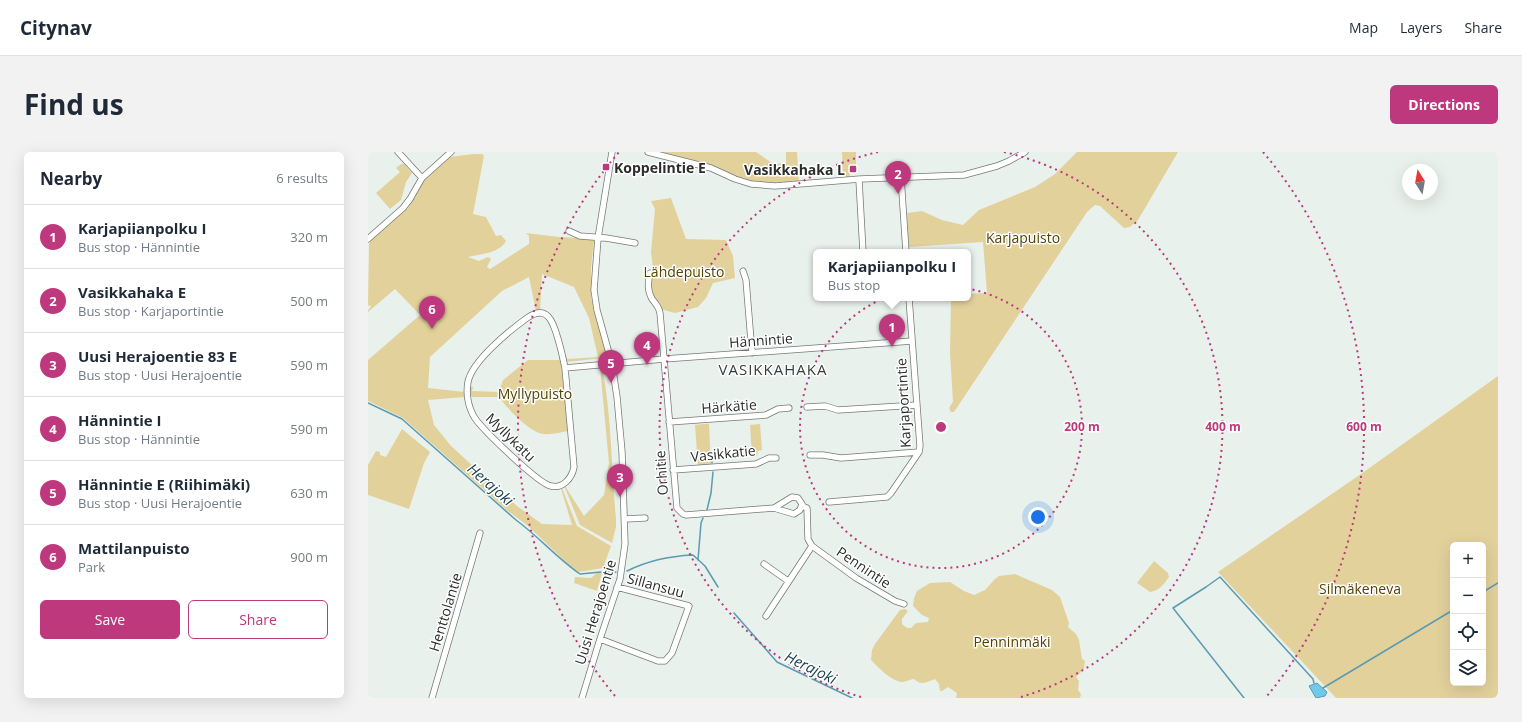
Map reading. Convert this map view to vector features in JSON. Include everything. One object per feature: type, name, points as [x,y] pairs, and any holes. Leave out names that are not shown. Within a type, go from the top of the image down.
[{"type":"street","points":[[398,152],[422,178]]},
{"type":"street","points":[[368,239],[407,204],[422,178],[451,152]]},
{"type":"street","name":"Uusi Herajoentie","points":[[582,698],[617,587],[624,559],[625,518],[622,446],[617,397],[612,364],[595,301],[594,274],[598,238],[612,152]]},
{"type":"street","points":[[648,152],[711,168],[735,179],[751,184],[785,185],[901,177],[964,175],[1009,161],[1025,152]]},
{"type":"street","points":[[901,177],[906,249]]},
{"type":"street","points":[[859,180],[862,249]]},
{"type":"street","points":[[569,231],[580,236],[635,243]]},
{"type":"street","points":[[743,271],[746,280],[752,353]]},
{"type":"street","name":"Orhitie","points":[[650,273],[648,290],[660,309],[676,504],[678,510],[683,514],[691,516],[774,508],[794,514],[799,512],[802,506],[798,498],[792,496],[774,508]]},
{"type":"street","name":"Karjaportintie","points":[[829,502],[887,497],[919,452],[920,446],[909,301]]},
{"type":"street","name":"Myllykatu","points":[[536,313],[544,314],[553,322],[564,368],[574,467],[571,477],[565,483],[559,486],[552,486],[542,482],[481,426],[470,409],[467,390],[472,370],[480,360],[518,325],[536,313]]},
{"type":"street","name":"Hännintie","points":[[612,364],[912,341]]},
{"type":"street","points":[[564,368],[612,364]]},
{"type":"street","points":[[807,407],[825,406],[838,410],[917,405]]},
{"type":"street","name":"Härkätie","points":[[669,422],[766,415],[778,409],[789,408]]},
{"type":"street","points":[[810,455],[823,454],[841,458],[919,452]]},
{"type":"street","name":"Vasikkatie","points":[[673,470],[756,464],[770,458],[776,458]]},
{"type":"street","points":[[766,616],[812,546],[808,539],[807,508],[802,506]]},
{"type":"street","points":[[625,518],[646,518]]},
{"type":"street","name":"Henttolantie","points":[[432,698],[480,533]]},
{"type":"street","name":"Pennintie","points":[[812,546],[856,578],[895,602],[904,604]]},
{"type":"street","points":[[764,564],[788,581]]},
{"type":"street","name":"Sillansuu","points":[[600,639],[658,661],[664,661],[672,652],[689,606],[617,587]]},
{"type":"green space","points":[[658,152],[756,152],[772,163],[786,164],[786,152],[797,152],[799,182],[758,183],[741,179],[693,160]]},
{"type":"green space","points":[[842,152],[856,152],[856,166],[851,169],[849,179],[845,179],[843,176]]},
{"type":"green space","name":"Karjapuisto","points":[[1077,152],[1178,152],[1138,220],[1130,227],[1124,228],[1100,206],[1095,205],[1087,212],[954,412],[951,412],[950,407],[953,402],[950,353],[951,301],[971,301],[971,294],[987,293],[983,242],[909,247],[907,213],[922,211],[942,220],[963,225],[979,210],[1035,187],[1055,174]]},
{"type":"green space","points":[[482,154],[484,156],[473,214],[486,217],[496,236],[501,235],[506,241],[499,249],[468,257],[479,261],[488,257],[491,259],[487,267],[490,269],[529,244],[529,236],[526,233],[594,240],[591,268],[591,297],[607,357],[566,362],[565,351],[567,359],[598,357],[589,318],[574,287],[542,274],[540,311],[536,311],[529,277],[502,291],[430,357],[428,388],[465,392],[465,397],[428,400],[434,425],[451,446],[517,506],[542,524],[572,525],[561,489],[562,488],[577,526],[611,546],[603,568],[579,572],[569,565],[528,526],[508,511],[403,418],[368,401],[368,360],[420,315],[395,289],[368,312],[371,307],[370,305],[368,306],[369,244],[371,239],[408,208],[423,182],[449,157]]},
{"type":"green space","points":[[401,164],[404,164],[412,173],[406,182],[401,200],[390,209],[376,193],[400,172],[396,168]]},
{"type":"green space","name":"Lähdepuisto","points":[[671,198],[686,239],[726,240],[733,256],[735,278],[713,283],[706,298],[698,307],[675,313],[660,309],[653,299],[648,282],[653,268],[651,252],[655,209],[651,201]]},
{"type":"green space","name":"Myllypuisto","points":[[560,355],[569,431],[550,434],[538,433],[519,419],[499,397],[470,397],[469,386],[473,387],[472,391],[499,392],[503,380],[528,360],[559,360]]},
{"type":"green space","points":[[600,367],[602,367],[608,405],[611,443],[616,519],[616,527],[612,543],[580,525],[565,488],[565,486],[584,516],[604,495],[609,463]]},
{"type":"green space","name":"Silmäkeneva","points":[[1498,376],[1498,698],[1336,698],[1218,572],[1361,474]]},
{"type":"green space","points":[[709,424],[711,466],[698,467],[695,425]]},
{"type":"green space","points":[[760,424],[762,450],[758,451],[757,456],[752,457],[750,425]]},
{"type":"green space","points":[[402,429],[430,452],[424,463],[409,509],[368,495],[368,465],[376,451],[380,452],[380,455],[386,457]]},
{"type":"green space","points":[[1154,561],[1168,573],[1169,577],[1159,589],[1150,592],[1137,583]]},
{"type":"green space","points":[[598,572],[602,573],[597,591],[574,583],[575,577],[591,578]]},
{"type":"green space","name":"Penninmäki","points":[[1015,574],[1052,590],[1060,597],[1069,623],[1068,627],[1076,634],[1079,640],[1082,659],[1085,661],[1084,669],[1076,677],[1079,681],[1078,690],[1081,694],[1080,698],[956,698],[957,693],[948,687],[940,691],[939,684],[935,679],[924,683],[914,679],[904,682],[898,681],[885,674],[871,660],[872,650],[875,644],[900,610],[905,609],[908,611],[902,619],[902,624],[907,628],[911,628],[916,623],[928,622],[929,618],[922,615],[913,606],[917,591],[930,583],[950,582],[964,591],[974,595],[985,590],[999,576]]},
{"type":"water","points":[[1317,683],[1327,692],[1325,696],[1316,698],[1309,686]]},
{"type":"waterway","name":"Herajoki","points":[[368,403],[402,419],[516,520],[580,574],[601,572]]},
{"type":"waterway","points":[[707,510],[711,493],[713,472]]},
{"type":"waterway","points":[[698,560],[701,523],[703,518]]},
{"type":"waterway","name":"Herajoki","points":[[627,571],[643,564],[659,560],[693,555],[705,566],[718,587]]},
{"type":"waterway","name":"Herajoki","points":[[607,572],[616,572]]},
{"type":"waterway","points":[[1244,698],[1173,608],[1220,577],[1313,679],[1314,683]]},
{"type":"waterway","points":[[1486,590],[1498,583]]},
{"type":"waterway","points":[[1323,688],[1450,612]]},
{"type":"waterway","name":"Herajoki","points":[[734,613],[777,662],[852,698]]},
{"type":"place","name":"Koppelintie E","points":[[606,167]]},
{"type":"place","name":"Vasikkahaka L","points":[[853,169]]},
{"type":"place","name":"Vasikkahaka E","points":[[898,194]]},
{"type":"place","name":"Mattilanpuisto","points":[[432,329]]},
{"type":"place","name":"Karjapiianpolku I","points":[[892,347]]},
{"type":"place","name":"Hännintie I","points":[[647,365]]},
{"type":"place","name":"Hännintie E (Riihimäki)","points":[[611,383]]},
{"type":"place","name":"Uusi Herajoentie 83 E","points":[[620,497]]},
{"type":"district","name":"VASIKKAHAKA","points":[[773,369]]}]
